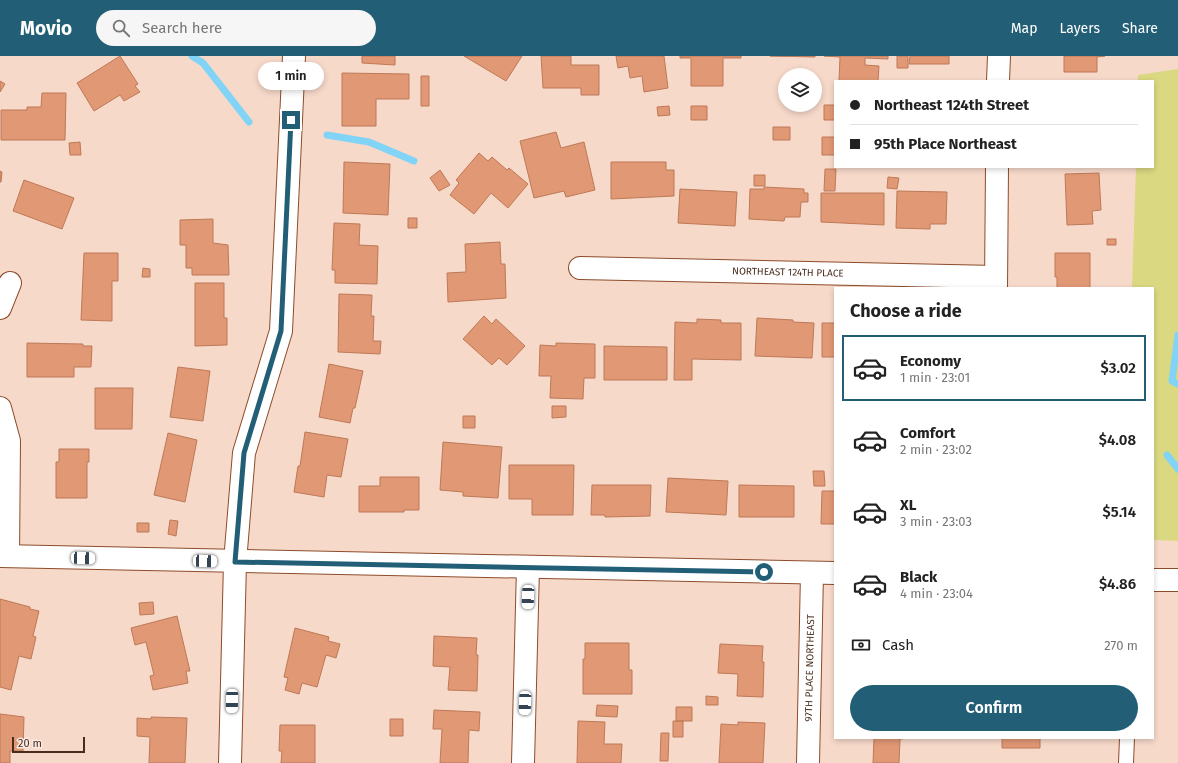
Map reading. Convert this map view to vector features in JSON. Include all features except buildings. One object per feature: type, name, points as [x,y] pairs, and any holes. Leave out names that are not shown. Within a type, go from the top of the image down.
[{"type":"street","points":[[230,763],[235,562],[244,453],[281,331],[294,56]]},
{"type":"street","points":[[998,80],[999,56]]},
{"type":"street","points":[[996,283],[997,168]]},
{"type":"street","name":"NORTHEAST 124TH PLACE","points":[[580,268],[996,283]]},
{"type":"street","points":[[0,308],[10,283]]},
{"type":"street","points":[[0,408],[9,441],[4,556],[235,562],[834,573]]},
{"type":"street","points":[[523,763],[528,567]]},
{"type":"street","name":"97TH PLACE NORTHEAST","points":[[808,763],[812,573]]},
{"type":"street","points":[[1154,580],[1178,580]]},
{"type":"lane","points":[[1126,763],[1127,739]]},
{"type":"shaded area","points":[[1178,69],[1178,541],[1154,540],[1154,287],[1132,287],[1136,168],[1154,168],[1154,80],[1138,80],[1138,75]]},
{"type":"waterway","points":[[192,56],[203,63],[249,122]]},
{"type":"waterway","points":[[327,135],[369,142],[414,161]]},
{"type":"waterway","points":[[1178,335],[1172,381],[1178,384]]},
{"type":"waterway","points":[[1167,455],[1178,469]]},
{"type":"route","points":[[291,120],[287,231],[281,331],[244,453],[235,562],[764,572]]}]
